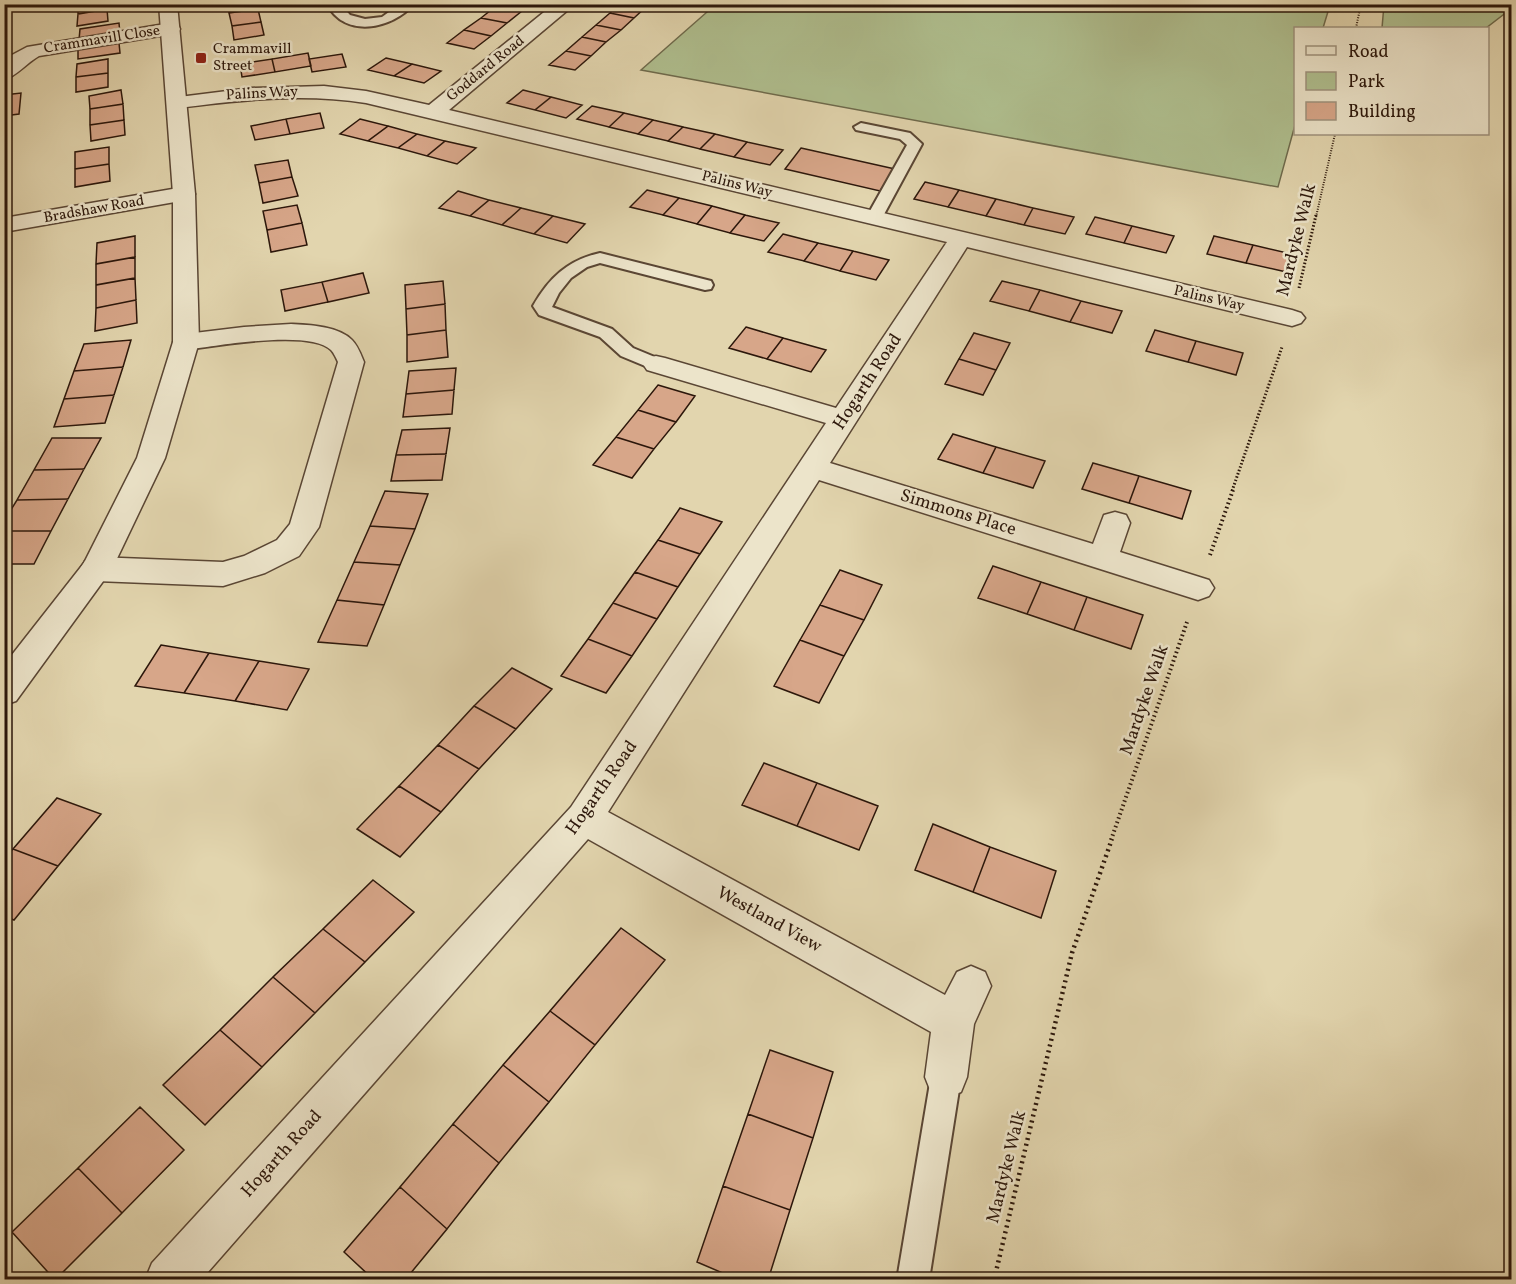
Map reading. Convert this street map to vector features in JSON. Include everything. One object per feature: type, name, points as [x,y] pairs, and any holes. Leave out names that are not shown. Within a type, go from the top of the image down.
[{"type":"street","name":"Goddard Road","points":[[433,112],[566,4]]},
{"type":"street","name":"Crammavill Close","points":[[4,74],[19,59],[34,51],[170,17]]},
{"type":"street","points":[[4,691],[96,569],[151,458],[186,342],[184,194],[170,17]]},
{"type":"street","name":"Palins Way","points":[[178,102],[258,93],[326,92],[433,112],[1292,318]]},
{"type":"street","name":"Bradshaw Road","points":[[4,225],[184,194]]},
{"type":"street","name":"Hogarth Road","points":[[169,1280],[584,818],[960,240]]},
{"type":"street","points":[[96,569],[224,574],[254,565],[288,548],[304,527],[351,362],[342,345],[325,335],[294,331],[186,342]]},
{"type":"street","points":[[656,364],[843,419]]},
{"type":"street","name":"Simmons Place","points":[[813,468],[1198,588]]},
{"type":"street","points":[[1103,558],[1115,523]]},
{"type":"street","name":"Westland View","points":[[584,818],[953,1022]]},
{"type":"street","points":[[946,1077],[953,1022],[971,986]]},
{"type":"lane","points":[[333,4],[339,15],[350,20],[379,22],[408,4]]},
{"type":"lane","points":[[861,127],[905,136],[915,144],[874,218]]},
{"type":"lane","points":[[656,364],[627,352],[606,333],[545,311],[542,306],[546,297],[572,268],[590,259],[600,258],[705,285]]},
{"type":"lane","points":[[913,1280],[946,1077]]},
{"type":"path","points":[[1356,27],[1361,4]]},
{"type":"path","name":"Mardyke Walk","points":[[994,1280],[1072,953],[1292,318],[1335,135]]},
{"type":"green space","points":[[715,4],[1330,5],[1323,27],[1294,27],[1294,129],[1278,187],[641,70]]},
{"type":"green space","points":[[1511,4],[1512,8],[1487,27],[1382,27],[1384,5]]},
{"type":"building","points":[[78,4],[107,4],[107,9],[78,14]]},
{"type":"building","points":[[228,4],[257,4],[258,9],[229,13]]},
{"type":"building","points":[[498,4],[531,4],[522,11],[496,6]]},
{"type":"building","points":[[620,4],[648,5],[634,18],[610,13]]},
{"type":"building","points":[[496,6],[522,11],[507,23],[481,18]]},
{"type":"building","points":[[107,9],[108,21],[77,26],[78,14]]},
{"type":"building","points":[[258,9],[261,22],[232,26],[229,13]]},
{"type":"building","points":[[610,13],[634,18],[621,30],[596,25]]},
{"type":"building","points":[[481,18],[507,23],[491,36],[464,30]]},
{"type":"building","points":[[261,22],[264,35],[234,40],[232,26]]},
{"type":"building","points":[[119,23],[120,34],[79,40],[80,29]]},
{"type":"building","points":[[596,25],[621,30],[606,42],[582,37]]},
{"type":"building","points":[[464,30],[491,36],[474,49],[447,43]]},
{"type":"building","points":[[582,37],[606,42],[591,56],[566,51]]},
{"type":"building","points":[[119,43],[120,53],[78,59],[78,48]]},
{"type":"building","points":[[566,51],[591,56],[575,70],[549,65]]},
{"type":"building","points":[[308,53],[311,66],[275,72],[272,59]]},
{"type":"building","points":[[342,54],[346,67],[312,72],[309,59]]},
{"type":"building","points":[[386,58],[412,64],[394,76],[368,70]]},
{"type":"building","points":[[108,59],[108,73],[76,77],[77,64]]},
{"type":"building","points":[[272,59],[275,72],[242,77],[240,64]]},
{"type":"building","points":[[412,64],[441,71],[424,83],[394,76]]},
{"type":"building","points":[[108,73],[108,87],[76,92],[76,77]]},
{"type":"building","points":[[121,90],[123,104],[90,109],[89,96]]},
{"type":"building","points":[[523,90],[551,97],[535,110],[507,103]]},
{"type":"building","points":[[21,93],[19,114],[4,116],[4,95]]},
{"type":"building","points":[[551,97],[582,105],[566,118],[535,110]]},
{"type":"building","points":[[123,104],[124,120],[90,125],[90,109]]},
{"type":"building","points":[[592,106],[624,113],[609,127],[577,119]]},
{"type":"building","points":[[320,113],[324,128],[290,134],[286,119]]},
{"type":"building","points":[[624,113],[653,120],[638,134],[609,127]]},
{"type":"building","points":[[286,119],[290,134],[255,140],[251,126]]},
{"type":"building","points":[[360,119],[388,126],[368,141],[340,134]]},
{"type":"building","points":[[124,120],[125,135],[91,141],[90,125]]},
{"type":"building","points":[[653,120],[683,127],[668,141],[638,134]]},
{"type":"building","points":[[388,126],[417,134],[398,148],[368,141]]},
{"type":"building","points":[[683,127],[715,134],[700,149],[668,141]]},
{"type":"building","points":[[417,134],[445,141],[427,156],[398,148]]},
{"type":"building","points":[[715,134],[747,142],[734,157],[700,149]]},
{"type":"building","points":[[445,141],[476,148],[457,164],[427,156]]},
{"type":"building","points":[[747,142],[783,150],[770,165],[734,157]]},
{"type":"building","points":[[109,147],[109,164],[75,169],[75,152]]},
{"type":"building","points":[[801,148],[895,169],[880,191],[785,169]]},
{"type":"building","points":[[288,160],[292,177],[259,183],[255,165]]},
{"type":"building","points":[[109,164],[110,181],[75,187],[75,169]]},
{"type":"building","points":[[292,177],[298,196],[263,203],[259,183]]},
{"type":"building","points":[[925,182],[959,190],[948,207],[914,199]]},
{"type":"building","points":[[647,190],[679,198],[663,215],[630,207]]},
{"type":"building","points":[[959,190],[996,199],[986,216],[948,207]]},
{"type":"building","points":[[458,191],[489,200],[470,216],[439,208]]},
{"type":"building","points":[[679,198],[712,206],[697,224],[663,215]]},
{"type":"building","points":[[996,199],[1033,208],[1024,225],[986,216]]},
{"type":"building","points":[[489,200],[521,208],[502,225],[470,216]]},
{"type":"building","points":[[297,205],[302,223],[267,230],[263,211]]},
{"type":"building","points":[[712,206],[745,215],[730,233],[697,224]]},
{"type":"building","points":[[521,208],[553,216],[534,234],[502,225]]},
{"type":"building","points":[[1033,208],[1074,217],[1065,234],[1024,225]]},
{"type":"building","points":[[745,215],[779,223],[764,241],[730,233]]},
{"type":"building","points":[[553,216],[585,224],[567,243],[534,234]]},
{"type":"building","points":[[1095,217],[1132,226],[1124,243],[1086,234]]},
{"type":"building","points":[[302,223],[307,245],[271,252],[267,230]]},
{"type":"building","points":[[1132,226],[1174,236],[1166,253],[1124,243]]},
{"type":"building","points":[[783,234],[818,243],[804,261],[768,252]]},
{"type":"building","points":[[135,236],[135,257],[96,264],[97,243]]},
{"type":"building","points":[[1214,236],[1253,245],[1246,263],[1207,254]]},
{"type":"building","points":[[818,243],[853,251],[840,271],[804,261]]},
{"type":"building","points":[[1253,245],[1296,255],[1291,273],[1246,263]]},
{"type":"building","points":[[853,251],[889,260],[876,280],[840,271]]},
{"type":"building","points":[[135,257],[135,278],[96,285],[96,264]]},
{"type":"building","points":[[363,273],[369,293],[328,302],[322,282]]},
{"type":"building","points":[[135,278],[136,300],[96,308],[96,285]]},
{"type":"building","points":[[443,281],[445,304],[406,309],[405,285]]},
{"type":"building","points":[[1002,281],[1040,290],[1029,311],[990,301]]},
{"type":"building","points":[[322,282],[328,302],[285,311],[281,290]]},
{"type":"building","points":[[1040,290],[1081,301],[1070,322],[1029,311]]},
{"type":"building","points":[[136,300],[137,323],[95,331],[96,308]]},
{"type":"building","points":[[1081,301],[1122,311],[1112,333],[1070,322]]},
{"type":"building","points":[[445,304],[446,330],[407,335],[406,309]]},
{"type":"building","points":[[746,327],[783,338],[767,359],[729,348]]},
{"type":"building","points":[[446,330],[448,357],[407,362],[407,335]]},
{"type":"building","points":[[1155,330],[1196,341],[1188,362],[1146,351]]},
{"type":"building","points":[[974,333],[1010,343],[996,370],[959,359]]},
{"type":"building","points":[[783,338],[826,350],[811,372],[767,359]]},
{"type":"building","points":[[131,340],[123,367],[74,371],[84,344]]},
{"type":"building","points":[[1196,341],[1243,353],[1236,375],[1188,362]]},
{"type":"building","points":[[959,359],[996,370],[983,395],[945,384]]},
{"type":"building","points":[[123,367],[114,395],[64,399],[74,371]]},
{"type":"building","points":[[456,368],[454,390],[406,394],[409,371]]},
{"type":"building","points":[[658,385],[695,396],[676,422],[638,410]]},
{"type":"building","points":[[454,390],[452,414],[403,417],[406,394]]},
{"type":"building","points":[[114,395],[105,423],[54,427],[64,399]]},
{"type":"building","points":[[638,410],[676,422],[654,449],[616,437]]},
{"type":"building","points":[[450,428],[446,454],[396,455],[402,430]]},
{"type":"building","points":[[953,434],[996,447],[983,473],[938,459]]},
{"type":"building","points":[[616,437],[654,449],[632,478],[593,465]]},
{"type":"building","points":[[52,438],[101,438],[84,469],[34,470]]},
{"type":"building","points":[[996,447],[1045,461],[1033,488],[983,473]]},
{"type":"building","points":[[446,454],[442,480],[391,481],[396,455]]},
{"type":"building","points":[[1093,463],[1139,476],[1129,503],[1082,489]]},
{"type":"building","points":[[84,469],[68,499],[17,500],[34,470]]},
{"type":"building","points":[[1139,476],[1191,491],[1182,519],[1129,503]]},
{"type":"building","points":[[385,491],[428,494],[415,529],[370,526]]},
{"type":"building","points":[[68,499],[51,531],[4,531],[4,521],[17,500]]},
{"type":"building","points":[[680,508],[722,522],[700,554],[658,540]]},
{"type":"building","points":[[370,526],[415,529],[400,565],[354,562]]},
{"type":"building","points":[[4,531],[51,531],[34,564],[4,564]]},
{"type":"building","points":[[658,540],[700,554],[678,587],[635,572]]},
{"type":"building","points":[[354,562],[400,565],[384,605],[337,600]]},
{"type":"building","points":[[993,566],[1041,582],[1027,614],[978,598]]},
{"type":"building","points":[[840,570],[882,585],[864,620],[820,605]]},
{"type":"building","points":[[635,572],[678,587],[657,619],[613,603]]},
{"type":"building","points":[[1041,582],[1087,597],[1074,630],[1027,614]]},
{"type":"building","points":[[1087,597],[1143,615],[1131,649],[1074,630]]},
{"type":"building","points":[[337,600],[384,605],[367,646],[318,642]]},
{"type":"building","points":[[613,603],[657,619],[632,656],[588,639]]},
{"type":"building","points":[[820,605],[864,620],[844,656],[800,640]]},
{"type":"building","points":[[588,639],[632,656],[606,693],[561,676]]},
{"type":"building","points":[[800,640],[844,656],[819,703],[774,686]]},
{"type":"building","points":[[161,645],[209,653],[184,693],[135,686]]},
{"type":"building","points":[[209,653],[259,661],[235,701],[184,693]]},
{"type":"building","points":[[259,661],[309,669],[287,710],[235,701]]},
{"type":"building","points":[[512,668],[552,689],[516,729],[474,706]]},
{"type":"building","points":[[474,706],[516,729],[479,769],[438,745]]},
{"type":"building","points":[[438,745],[479,769],[441,812],[399,786]]},
{"type":"building","points":[[764,763],[817,783],[797,826],[742,805]]},
{"type":"building","points":[[817,783],[878,806],[859,850],[797,826]]},
{"type":"building","points":[[399,786],[441,812],[400,857],[357,829]]},
{"type":"building","points":[[57,798],[101,814],[58,866],[13,849]]},
{"type":"building","points":[[933,824],[990,847],[973,892],[915,870]]},
{"type":"building","points":[[990,847],[1056,871],[1041,918],[973,892]]},
{"type":"building","points":[[13,849],[58,866],[14,920],[4,916],[4,858]]},
{"type":"building","points":[[373,880],[414,912],[365,962],[323,929]]},
{"type":"building","points":[[621,928],[665,960],[595,1045],[550,1011]]},
{"type":"building","points":[[323,929],[365,962],[315,1013],[273,977]]},
{"type":"building","points":[[273,977],[315,1013],[262,1067],[220,1030]]},
{"type":"building","points":[[550,1011],[595,1045],[549,1102],[503,1065]]},
{"type":"building","points":[[220,1030],[262,1067],[205,1125],[163,1085]]},
{"type":"building","points":[[770,1050],[833,1072],[813,1138],[748,1114]]},
{"type":"building","points":[[503,1065],[549,1102],[499,1163],[453,1124]]},
{"type":"building","points":[[140,1107],[184,1150],[122,1213],[78,1168]]},
{"type":"building","points":[[748,1114],[813,1138],[790,1210],[723,1186]]},
{"type":"building","points":[[453,1124],[499,1163],[447,1229],[400,1187]]},
{"type":"building","points":[[78,1168],[122,1213],[55,1280],[12,1232]]},
{"type":"building","points":[[723,1186],[790,1210],[768,1280],[739,1280],[697,1262]]},
{"type":"building","points":[[400,1187],[447,1229],[405,1280],[374,1280],[344,1252]]},
{"type":"place","name":"Crammavill Street","points":[[201,58]]}]
